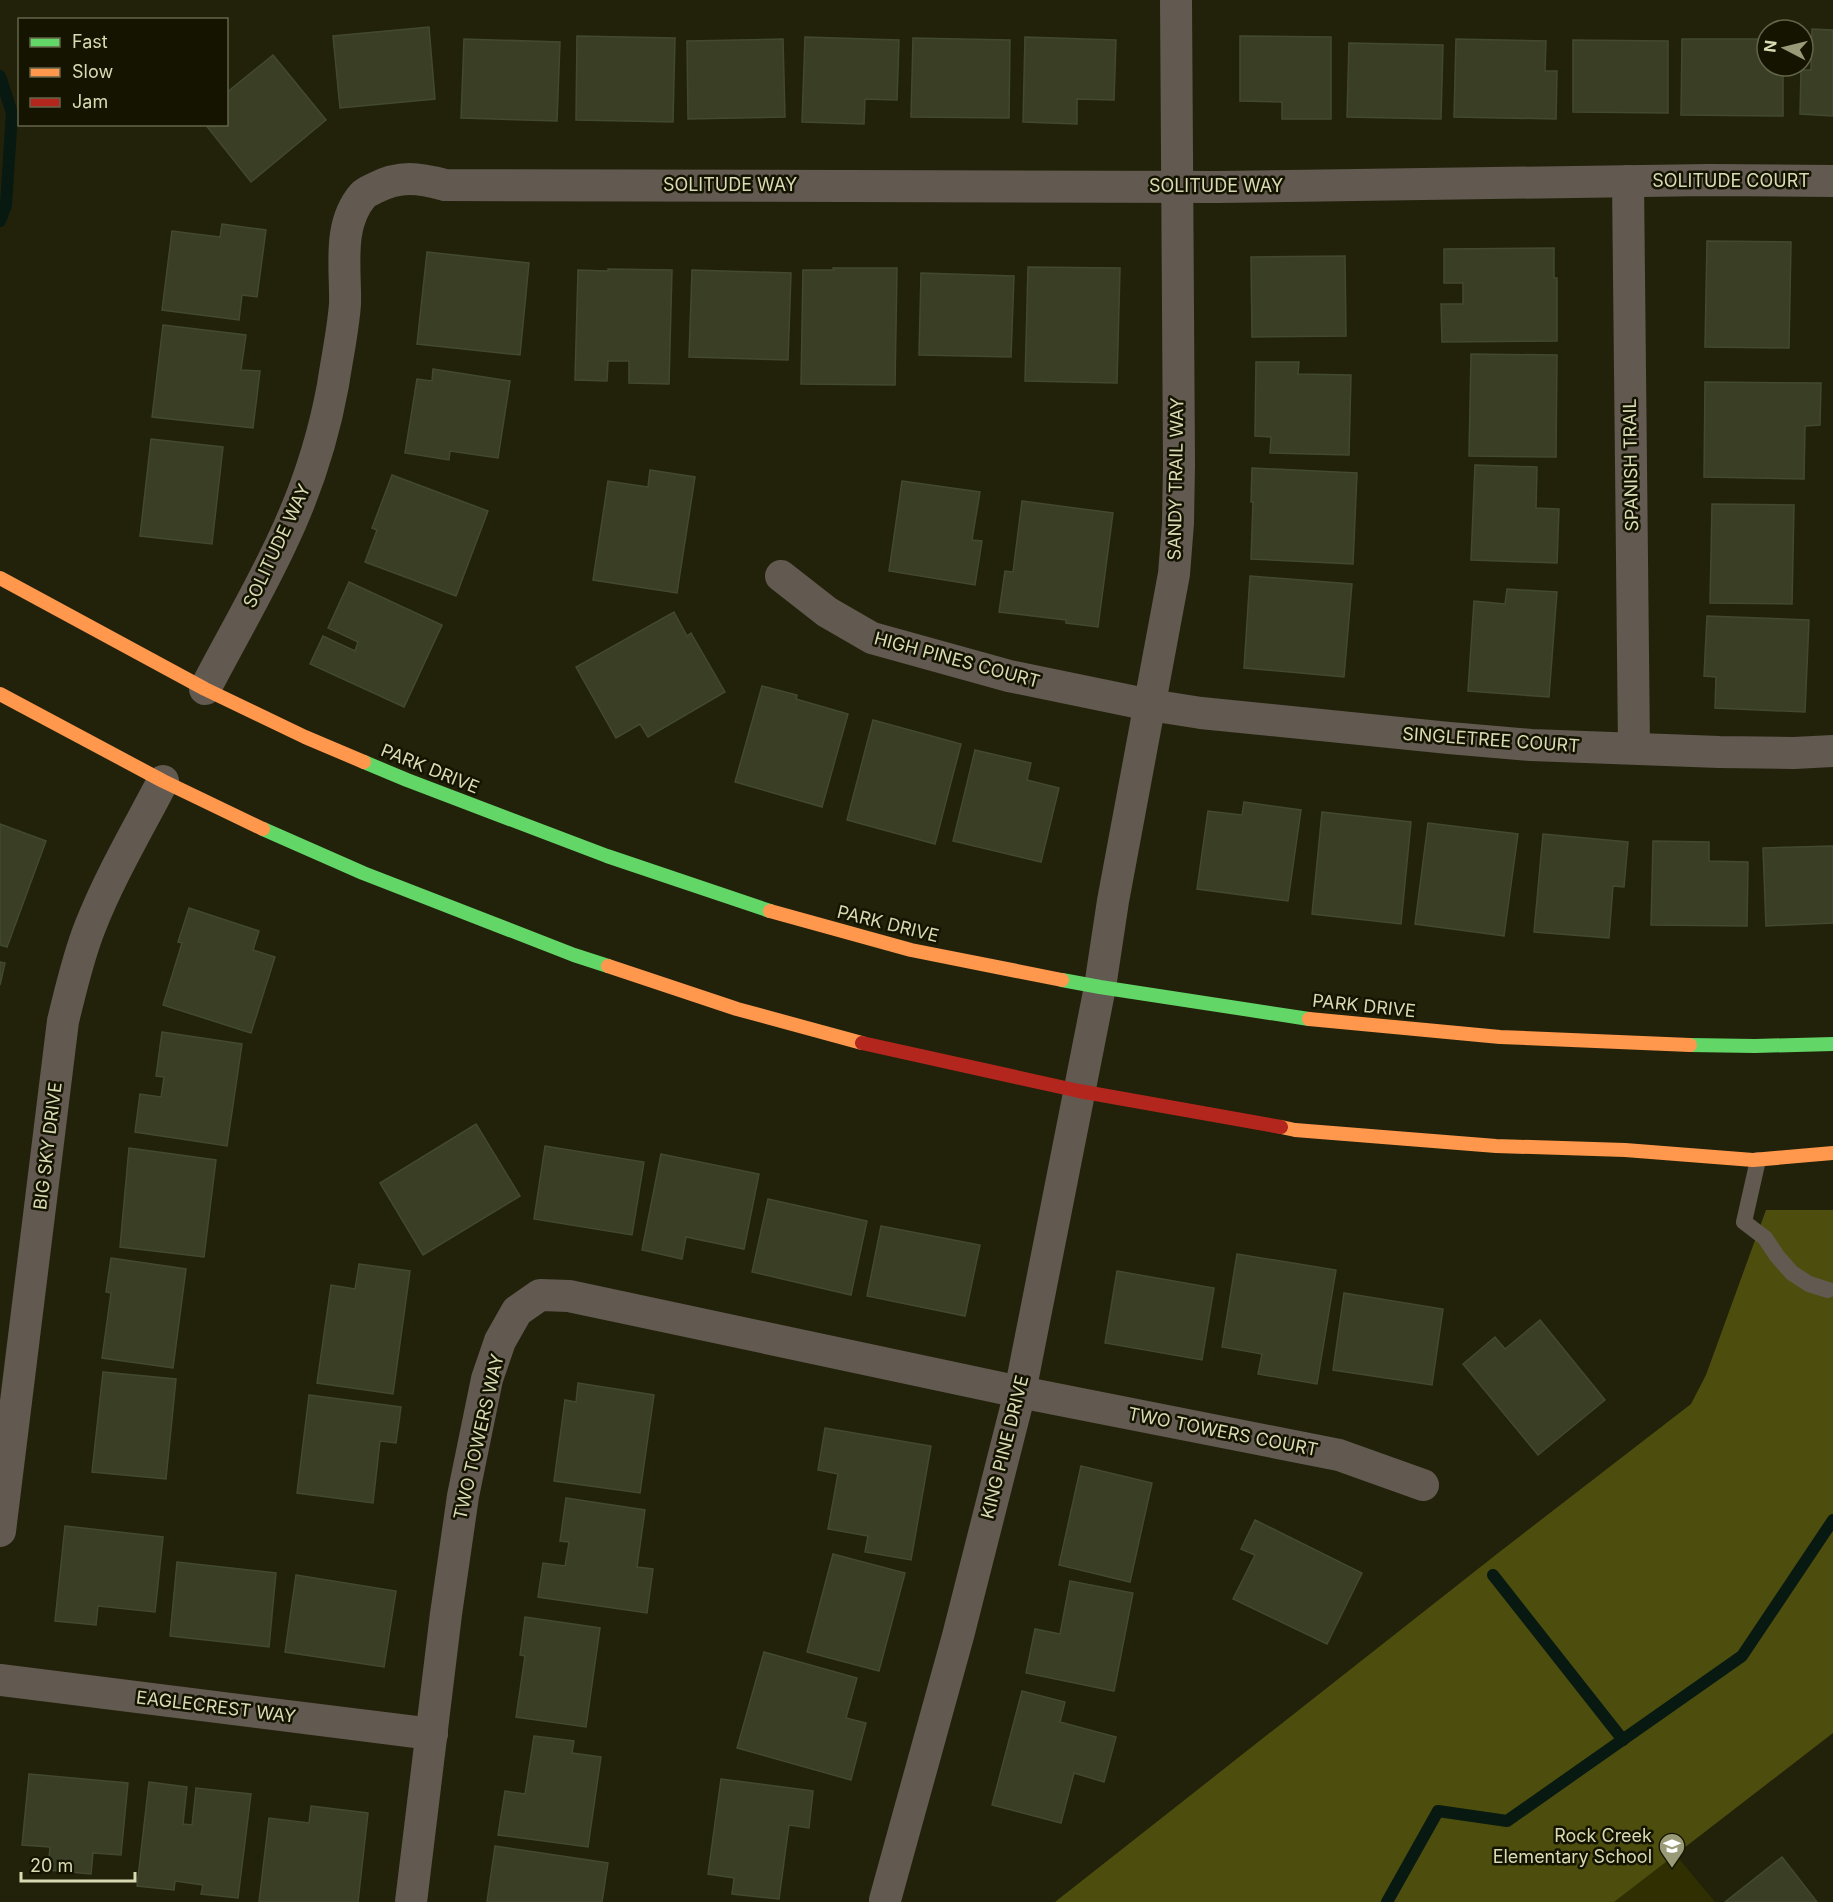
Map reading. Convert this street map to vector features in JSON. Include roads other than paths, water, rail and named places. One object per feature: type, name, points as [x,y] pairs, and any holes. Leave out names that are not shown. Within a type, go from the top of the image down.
[{"type":"main road","name":"PARK DRIVE","points":[[0,578],[205,689],[305,737],[407,780],[607,856],[760,908],[911,950],[1100,987],[1310,1019],[1500,1037],[1645,1044],[1755,1046],[1833,1044]]},
{"type":"main road","points":[[0,694],[163,781],[363,873],[574,955],[737,1010],[873,1046],[1079,1091],[1295,1130],[1496,1146],[1625,1150],[1758,1160],[1833,1153]]},
{"type":"street","name":"SANDY TRAIL WAY","points":[[1100,987],[1113,901],[1174,574],[1178,523],[1176,0]]},
{"type":"street","name":"SOLITUDE WAY","points":[[205,689],[282,543],[311,472],[328,412],[339,348],[345,304],[343,258],[345,239],[352,214],[364,194],[385,183],[409,178],[445,185],[1178,186],[1628,181]]},
{"type":"street","name":"SOLITUDE COURT","points":[[1628,181],[1833,181]]},
{"type":"street","name":"SPANISH TRAIL","points":[[1628,181],[1634,748]]},
{"type":"street","name":"HIGH PINES COURT","points":[[782,576],[827,612],[872,638],[1009,676],[1150,705]]},
{"type":"street","name":"SINGLETREE COURT","points":[[1150,705],[1201,713],[1531,744],[1794,753],[1833,751]]},
{"type":"street","name":"BIG SKY DRIVE","points":[[0,1531],[63,1021],[90,928],[108,885],[163,781]]},
{"type":"street","name":"KING PINE DRIVE","points":[[885,1900],[958,1636],[1020,1392],[1100,987]]},
{"type":"street","name":"TWO TOWERS WAY","points":[[411,1902],[446,1614],[463,1496],[488,1379],[500,1341],[517,1311],[540,1295],[569,1296],[1020,1392]]},
{"type":"street","name":"TWO TOWERS COURT","points":[[1020,1392],[1339,1455],[1423,1485]]},
{"type":"street","name":"EAGLECREST WAY","points":[[0,1680],[432,1734]]},
{"type":"lane","points":[[1758,1160],[1744,1222],[1765,1238],[1792,1273],[1809,1284],[1828,1290]]},
{"type":"waterway","points":[[0,76],[12,113],[6,205],[0,221]]},
{"type":"waterway","points":[[1387,1902],[1438,1811],[1507,1821],[1742,1656],[1833,1520]]},
{"type":"waterway","points":[[1493,1575],[1623,1740]]},
{"type":"place","name":"Rock Creek Elementary School","points":[[1672,1869]]}]
